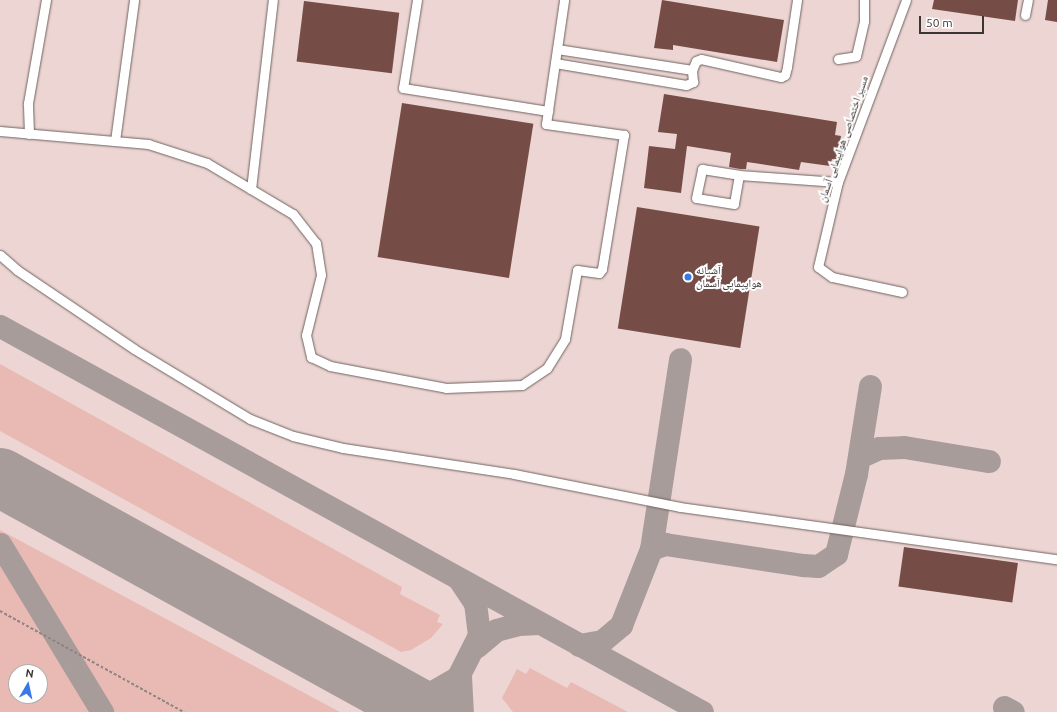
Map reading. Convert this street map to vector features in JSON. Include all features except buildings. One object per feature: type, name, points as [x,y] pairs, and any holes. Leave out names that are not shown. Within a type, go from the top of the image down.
[{"type":"street","points":[[29,134],[28,103],[46,0]]},
{"type":"street","points":[[115,141],[134,0]]},
{"type":"street","points":[[251,189],[273,0]]},
{"type":"street","points":[[417,0],[403,88],[548,110]]},
{"type":"street","points":[[0,131],[148,144],[180,153],[207,163],[293,214],[316,243],[320,275],[306,335],[312,357],[330,366],[446,388],[522,385],[548,368],[565,339],[577,270],[599,273],[602,269],[624,135],[546,124],[564,0]]},
{"type":"street","points":[[692,70],[696,61],[701,59],[781,77],[785,75],[797,0]]},
{"type":"street","points":[[838,59],[856,56],[864,21],[864,0]]},
{"type":"street","name":"مسیر اختصاصی هواپیمایی آسمان","points":[[902,292],[832,277],[818,267],[838,182],[906,0]]},
{"type":"street","points":[[1025,15],[1028,0]]},
{"type":"street","points":[[557,49],[692,70]]},
{"type":"street","points":[[628,75],[630,60]]},
{"type":"street","points":[[555,63],[686,85],[693,82],[695,76],[692,70]]},
{"type":"street","points":[[739,175],[734,204],[696,198],[702,170],[739,175],[838,182]]},
{"type":"street","points":[[0,255],[17,270],[141,353],[250,419],[293,436],[343,448],[514,474],[680,507],[1057,559]]},
{"type":"path","points":[[0,611],[184,712]]},
{"type":"shaded area","points":[[0,0],[1057,0],[1057,712],[0,712]]},
{"type":"shaded area","points":[[0,364],[402,587],[400,594],[440,615],[437,622],[443,624],[431,638],[411,650],[401,652],[0,431]]},
{"type":"shaded area","points":[[0,530],[340,712],[0,712]]},
{"type":"shaded area","points":[[530,668],[567,688],[571,682],[628,712],[513,712],[502,698],[517,669],[526,674]]},
{"type":"taxiway","points":[[0,326],[702,712]]},
{"type":"taxiway","points":[[651,549],[680,359]]},
{"type":"taxiway","points":[[579,645],[602,641],[621,625],[651,549],[665,544],[818,566],[836,554],[856,474],[870,386]]},
{"type":"taxiway","points":[[859,457],[879,448],[904,447],[989,461]]},
{"type":"taxiway","points":[[0,544],[102,712]]},
{"type":"taxiway","points":[[440,712],[479,635],[475,603],[460,581]]},
{"type":"taxiway","points":[[476,647],[496,630],[519,624],[538,623]]},
{"type":"taxiway","points":[[460,676],[462,712]]},
{"type":"taxiway","points":[[397,695],[427,695],[458,677]]},
{"type":"taxiway","points":[[1004,707],[1013,712]]},
{"type":"runway","points":[[0,477],[426,712]]},
{"type":"place","name":"آشیانه هواپیمایی آسمان","points":[[688,277]]}]
